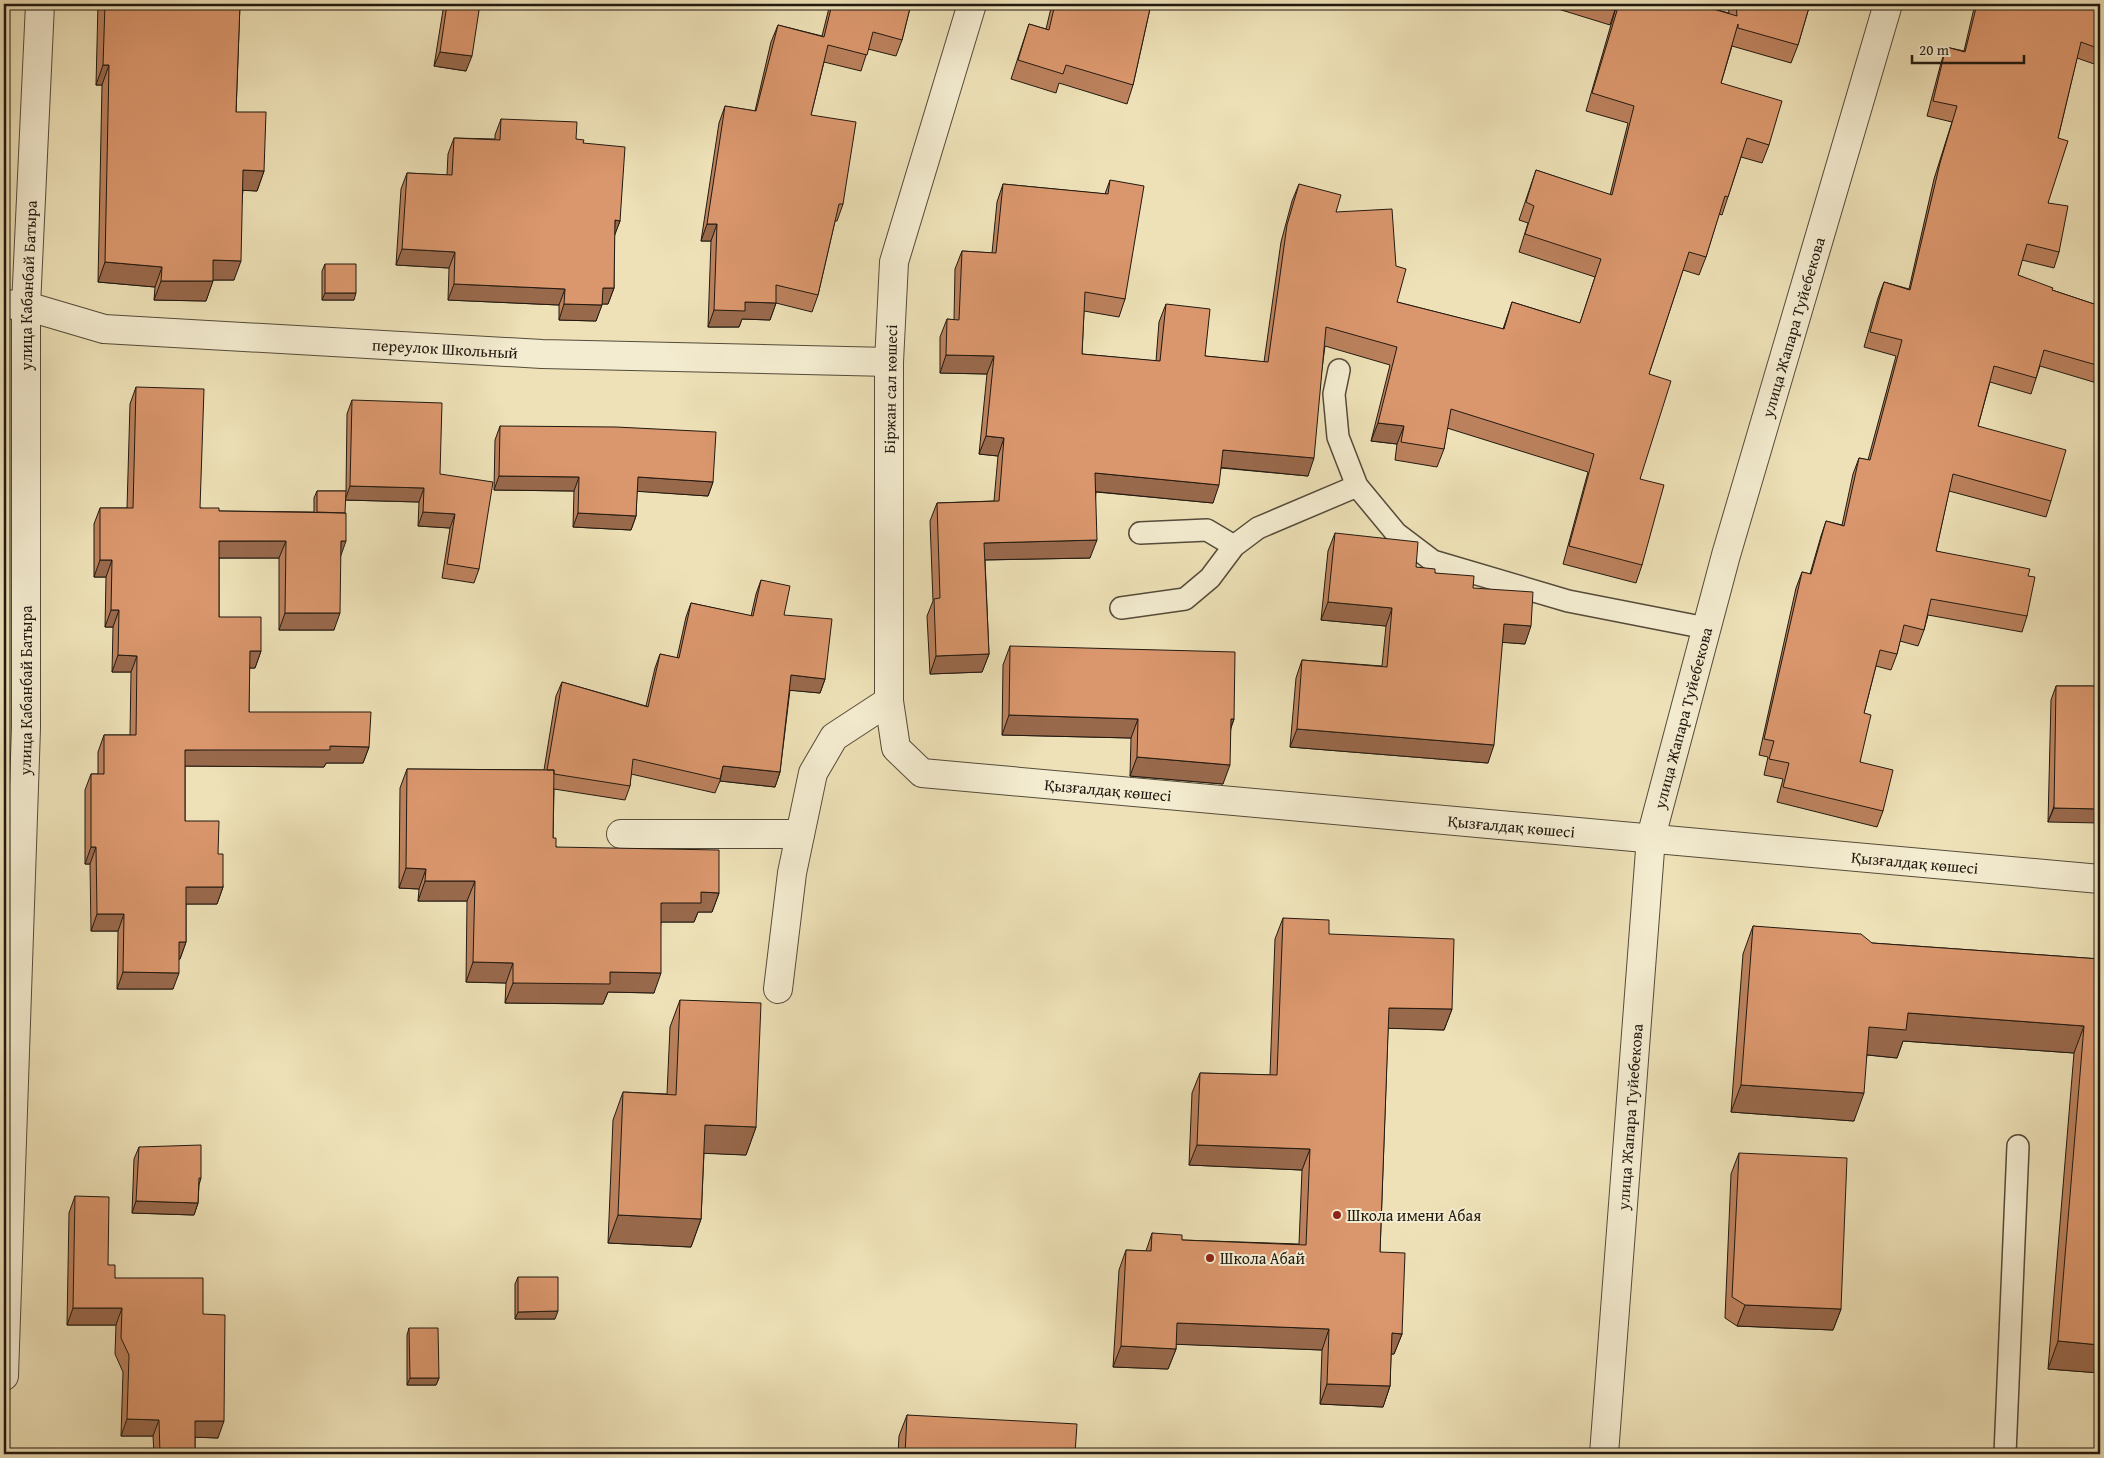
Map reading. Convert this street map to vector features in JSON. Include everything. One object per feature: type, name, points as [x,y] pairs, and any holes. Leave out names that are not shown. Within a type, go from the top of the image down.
[{"type":"street","name":"улица Кабанбай Батыра","points":[[4,1376],[26,728],[15,305],[40,4]]},
{"type":"street","name":"Біржан сал көшесі","points":[[922,774],[896,748],[889,701],[889,362],[894,262],[972,4]]},
{"type":"street","name":"улица Жапара Туйебекова","points":[[1604,1454],[1651,837],[1706,628],[1781,364],[1888,4]]},
{"type":"street","name":"переулок Школьный","points":[[15,305],[104,329],[542,354],[889,362]]},
{"type":"street","points":[[778,989],[792,873],[813,774],[834,737],[889,701]]},
{"type":"street","name":"Қызғалдақ көшесі","points":[[922,774],[1651,837],[2100,879]]},
{"type":"street","points":[[621,834],[800,834]]},
{"type":"lane","points":[[1338,370],[1334,394],[1338,437],[1357,486],[1396,532],[1433,561],[1568,601],[1706,628]]},
{"type":"lane","points":[[1121,608],[1185,599],[1210,578],[1234,546],[1258,528],[1357,486]]},
{"type":"lane","points":[[1140,532],[1207,530],[1234,546]]},
{"type":"lane","points":[[2005,1454],[2018,1146]]},
{"type":"building","points":[[105,4],[240,4],[236,112],[266,112],[264,171],[243,170],[241,261],[213,260],[213,281],[161,281],[162,267],[105,262],[109,65],[103,65]]},
{"type":"building","points":[[447,4],[480,4],[472,56],[440,52]]},
{"type":"building","points":[[832,4],[911,4],[902,40],[873,32],[867,55],[828,45],[811,115],[856,122],[843,204],[839,204],[818,295],[776,285],[776,303],[745,302],[745,311],[714,310],[717,224],[707,224],[725,106],[756,111],[778,25],[824,37]]},
{"type":"building","points":[[1055,4],[1151,4],[1133,85],[1066,65],[1063,74],[1018,60],[1029,24],[1049,30]]},
{"type":"building","points":[[1594,4],[1617,4],[1615,10]]},
{"type":"building","points":[[1619,4],[1696,4],[1737,16],[1736,4],[1810,4],[1798,45],[1738,28],[1738,24],[1721,83],[1782,101],[1769,145],[1747,138],[1728,197],[1725,196],[1706,257],[1689,252],[1649,374],[1671,381],[1640,479],[1664,485],[1642,565],[1569,546],[1594,454],[1451,409],[1444,449],[1401,442],[1404,426],[1378,423],[1397,347],[1326,327],[1314,458],[1223,450],[1219,485],[1095,473],[1097,540],[984,543],[989,654],[936,656],[934,599],[940,598],[937,503],[999,501],[1004,438],[986,436],[994,356],[946,355],[947,319],[959,320],[962,251],[996,253],[1003,184],[1108,194],[1110,180],[1144,186],[1125,299],[1085,292],[1082,354],[1160,361],[1166,304],[1210,309],[1205,356],[1268,362],[1287,225],[1299,184],[1341,195],[1336,212],[1392,209],[1396,266],[1406,269],[1397,302],[1504,329],[1512,302],[1580,323],[1601,259],[1525,234],[1534,206],[1526,202],[1536,170],[1612,195],[1634,106],[1592,93]]},
{"type":"building","points":[[1977,4],[2100,4],[2100,49],[2081,42],[2058,138],[2068,141],[2048,203],[2068,206],[2059,252],[2027,244],[2018,275],[2053,288],[2052,290],[2100,306],[2100,366],[2044,350],[2036,378],[1994,366],[1978,426],[2066,450],[2051,501],[1953,474],[1936,551],[2030,569],[2028,576],[2035,577],[2027,616],[1931,599],[1924,630],[1904,625],[1897,654],[1880,650],[1864,713],[1871,715],[1860,762],[1893,770],[1883,811],[1783,787],[1789,763],[1769,759],[1774,741],[1764,739],[1802,572],[1811,574],[1826,521],[1844,526],[1859,458],[1870,460],[1902,340],[1870,332],[1884,282],[1910,290],[1940,163],[1957,106],[1933,101],[1946,47],[1965,52]]},
{"type":"building","points":[[501,119],[577,122],[576,139],[584,140],[583,143],[625,147],[620,221],[615,220],[614,288],[603,288],[602,305],[564,304],[565,289],[454,284],[455,252],[402,249],[407,173],[452,175],[454,138],[500,140]]},
{"type":"building","points":[[325,264],[356,264],[356,293],[325,293]]},
{"type":"building","points":[[136,387],[204,389],[200,508],[219,508],[219,511],[346,513],[346,541],[341,541],[340,613],[285,613],[286,541],[219,541],[219,617],[261,617],[261,651],[250,651],[249,712],[371,712],[369,747],[330,746],[330,750],[185,750],[185,821],[219,821],[218,854],[223,854],[223,887],[186,887],[186,942],[179,942],[179,973],[123,972],[124,914],[97,914],[96,847],[91,847],[91,774],[104,774],[104,735],[136,735],[137,656],[118,655],[119,610],[111,610],[112,560],[100,560],[100,508],[133,508]]},
{"type":"building","points":[[352,400],[442,403],[440,474],[493,482],[479,569],[447,564],[455,514],[423,512],[424,488],[350,486]]},
{"type":"building","points":[[500,426],[616,427],[716,432],[713,482],[638,477],[636,516],[578,513],[579,477],[499,476]]},
{"type":"building","points":[[317,491],[346,491],[345,513],[317,512]]},
{"type":"building","points":[[1335,533],[1418,542],[1416,567],[1435,569],[1435,573],[1474,576],[1473,588],[1533,592],[1531,626],[1504,624],[1494,745],[1297,729],[1302,660],[1387,667],[1392,608],[1328,602]]},
{"type":"building","points":[[761,580],[790,586],[784,615],[832,619],[825,679],[791,675],[780,772],[723,766],[720,779],[633,759],[630,786],[554,774],[554,770],[547,770],[562,682],[648,707],[660,654],[679,658],[691,603],[753,616]]},
{"type":"building","points":[[1010,646],[1235,652],[1234,719],[1231,719],[1230,765],[1137,757],[1138,719],[1009,715]]},
{"type":"building","points":[[2056,686],[2100,686],[2100,809],[2054,808]]},
{"type":"building","points":[[407,769],[554,770],[553,838],[556,838],[556,847],[719,850],[719,893],[701,892],[701,903],[661,903],[661,973],[610,972],[610,984],[513,983],[513,963],[473,962],[475,881],[425,881],[426,869],[406,868]]},
{"type":"building","name":"Школа имени Абая","points":[[1283,918],[1329,920],[1329,934],[1454,939],[1452,1009],[1389,1008],[1380,1252],[1405,1253],[1402,1334],[1392,1333],[1390,1386],[1327,1384],[1329,1329],[1177,1323],[1176,1349],[1121,1346],[1126,1250],[1151,1251],[1152,1233],[1182,1235],[1182,1240],[1306,1245],[1310,1149],[1197,1145],[1200,1073],[1277,1075]]},
{"type":"building","points":[[1753,926],[1861,934],[1872,943],[2100,959],[2100,1345],[2058,1341],[2084,1026],[1908,1013],[1906,1030],[1869,1027],[1864,1093],[1741,1085]]},
{"type":"building","points":[[680,1000],[761,1003],[756,1127],[705,1125],[701,1219],[618,1215],[623,1092],[676,1095]]},
{"type":"building","points":[[201,1145],[201,1178],[199,1178],[198,1203],[136,1201],[139,1147]]},
{"type":"building","points":[[1739,1153],[1847,1158],[1841,1309],[1745,1305],[1732,1297]]},
{"type":"building","points":[[75,1196],[109,1197],[108,1265],[115,1265],[115,1278],[203,1278],[203,1314],[225,1315],[224,1421],[195,1421],[195,1454],[160,1454],[159,1420],[127,1419],[129,1355],[121,1338],[122,1308],[73,1308]]},
{"type":"building","points":[[518,1277],[558,1277],[558,1311],[518,1312]]},
{"type":"building","points":[[409,1328],[438,1328],[439,1378],[410,1378]]},
{"type":"building","points":[[907,1415],[1077,1424],[1075,1454],[905,1454]]},
{"type":"place","name":"Школа имени Абая","points":[[1337,1215]]},
{"type":"place","name":"Школа Абай","points":[[1210,1258]]}]
